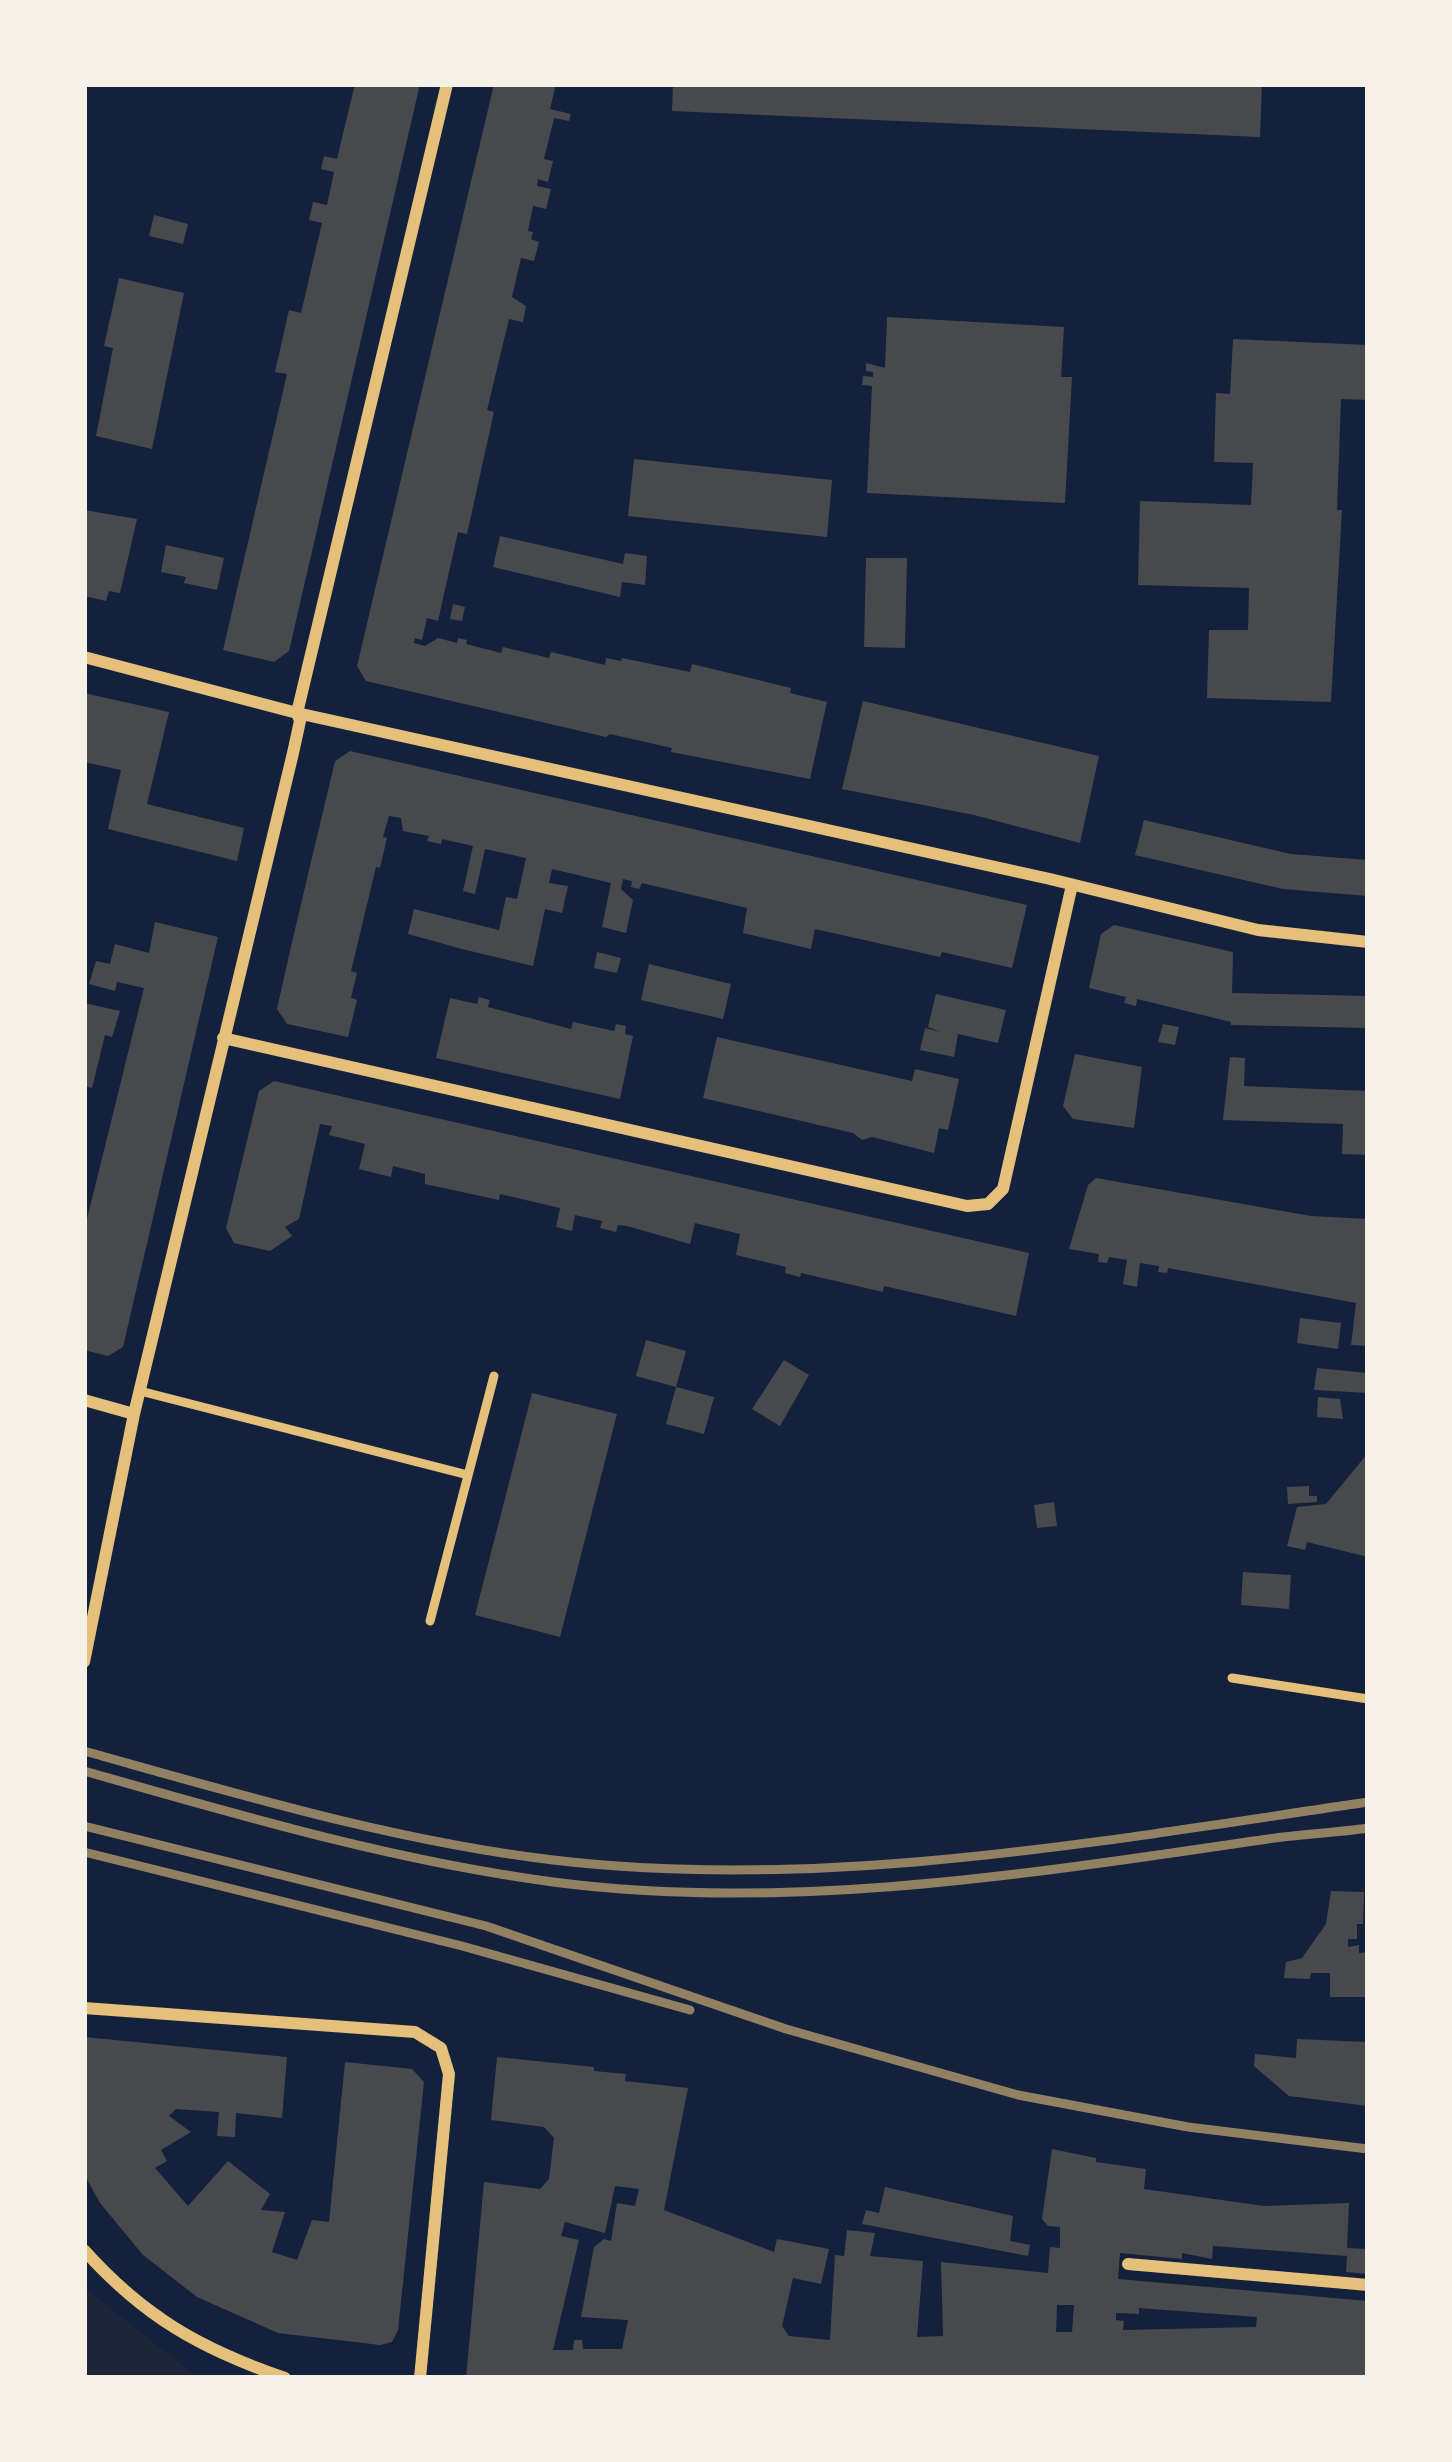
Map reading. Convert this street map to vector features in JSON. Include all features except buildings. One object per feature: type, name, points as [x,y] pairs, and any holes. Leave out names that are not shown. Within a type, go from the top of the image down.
[{"type":"street","points":[[84,1662],[134,1414],[447,84]]},
{"type":"street","points":[[84,657],[297,713],[1258,930],[1368,942]]},
{"type":"street","points":[[223,1038],[967,1206],[988,1204],[1003,1189],[1072,885]]},
{"type":"street","points":[[84,1400],[134,1414]]},
{"type":"street","points":[[84,2008],[415,2032],[441,2048],[449,2074],[420,2378]]},
{"type":"street","points":[[84,2250],[148,2313],[232,2360],[285,2378]]},
{"type":"street","points":[[1128,2264],[1368,2285]]},
{"type":"lane","points":[[430,1621],[494,1376]]},
{"type":"lane","points":[[140,1390],[468,1475]]},
{"type":"lane","points":[[1232,1678],[1368,1699]]},
{"type":"shaded area","points":[[84,2288],[199,2378],[84,2378]]},
{"type":"railway","points":[[84,1751],[434,1841],[553,1860],[655,1868],[757,1870],[962,1858],[1368,1802]]},
{"type":"railway","points":[[84,1771],[434,1862],[553,1882],[642,1890],[732,1893],[912,1885],[1368,1828]]},
{"type":"railway","points":[[84,1826],[486,1926],[786,2029],[1018,2095],[1188,2127],[1368,2149]]},
{"type":"railway","points":[[84,1852],[462,1946],[690,2010]]}]
